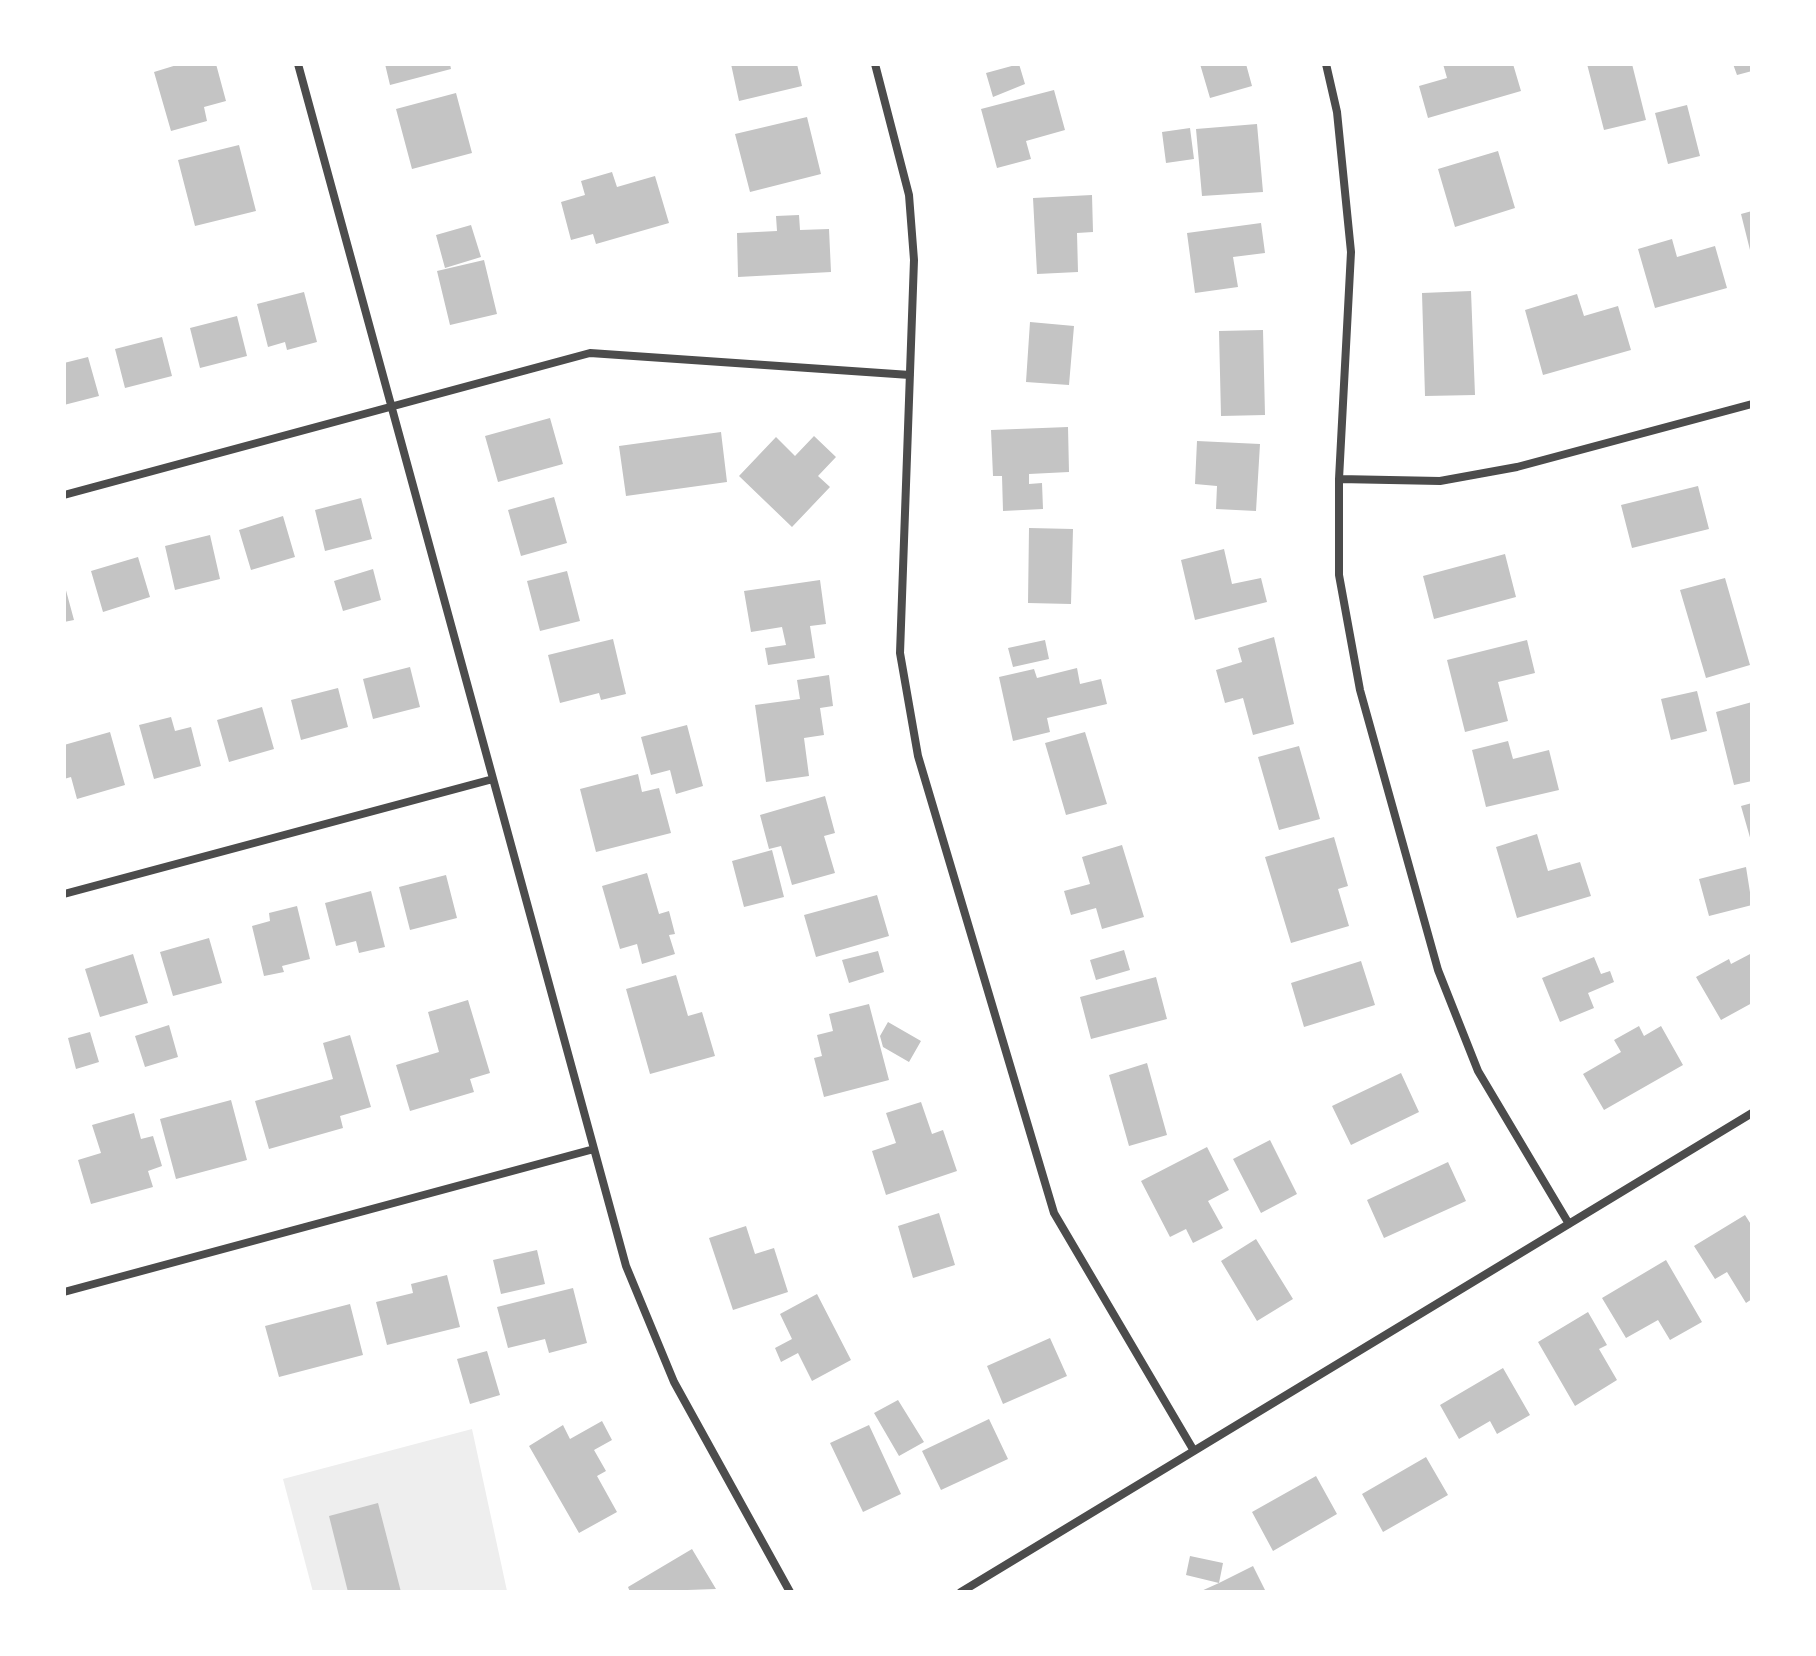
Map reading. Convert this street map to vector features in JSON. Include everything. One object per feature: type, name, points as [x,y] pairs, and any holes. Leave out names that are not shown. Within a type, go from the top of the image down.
[{"type":"street","points":[[298,64],[626,1266],[674,1382],[790,1592]]},
{"type":"street","points":[[875,64],[909,195],[914,260],[900,653],[918,756],[1054,1213],[1194,1451]]},
{"type":"street","points":[[1326,64],[1337,112],[1351,252],[1339,479],[1339,575],[1360,690],[1438,970],[1478,1071],[1569,1224]]},
{"type":"street","points":[[64,495],[590,353],[910,375]]},
{"type":"street","points":[[1339,479],[1440,481],[1517,467],[1752,404]]},
{"type":"street","points":[[64,894],[493,779]]},
{"type":"street","points":[[961,1592],[1752,1113]]},
{"type":"street","points":[[64,1292],[594,1149]]},
{"type":"shaded area","points":[[472,1429],[507,1591],[313,1592],[283,1479]]},
{"type":"building","points":[[180,64],[216,64],[226,101],[204,107],[207,121],[171,131],[154,72]]},
{"type":"building","points":[[385,64],[450,64],[451,69],[390,85]]},
{"type":"building","points":[[731,64],[797,64],[802,86],[739,101]]},
{"type":"building","points":[[1019,64],[1025,84],[993,97],[986,73]]},
{"type":"building","points":[[1200,64],[1246,64],[1252,86],[1210,98]]},
{"type":"building","points":[[1443,64],[1513,64],[1521,91],[1428,118],[1419,86],[1447,78]]},
{"type":"building","points":[[1587,64],[1632,64],[1646,120],[1604,130]]},
{"type":"building","points":[[1733,64],[1752,64],[1752,71],[1737,75]]},
{"type":"building","points":[[1054,90],[1065,130],[1026,141],[1031,159],[997,168],[981,109]]},
{"type":"building","points":[[456,93],[472,153],[412,169],[396,109]]},
{"type":"building","points":[[1687,105],[1700,156],[1668,164],[1655,113]]},
{"type":"building","points":[[807,117],[821,174],[750,192],[735,134]]},
{"type":"building","points":[[1257,124],[1263,192],[1202,196],[1196,129]]},
{"type":"building","points":[[1190,128],[1194,159],[1166,163],[1162,132]]},
{"type":"building","points":[[239,145],[256,211],[195,226],[178,160]]},
{"type":"building","points":[[1498,151],[1515,208],[1455,227],[1438,169]]},
{"type":"building","points":[[612,172],[617,187],[655,176],[669,223],[596,244],[593,234],[571,240],[561,202],[585,195],[581,181]]},
{"type":"building","points":[[1092,195],[1093,232],[1077,233],[1078,272],[1037,274],[1033,198]]},
{"type":"building","points":[[1752,211],[1752,254],[1751,254],[1741,214]]},
{"type":"building","points":[[799,215],[800,230],[829,229],[831,272],[738,277],[737,233],[777,231],[776,216]]},
{"type":"building","points":[[1261,223],[1265,253],[1233,257],[1238,287],[1195,293],[1187,233]]},
{"type":"building","points":[[471,225],[481,257],[445,268],[436,235]]},
{"type":"building","points":[[1672,239],[1677,257],[1715,246],[1727,288],[1655,308],[1638,249]]},
{"type":"building","points":[[484,260],[497,314],[450,325],[437,271]]},
{"type":"building","points":[[1471,291],[1475,395],[1425,396],[1422,293]]},
{"type":"building","points":[[304,292],[317,342],[287,350],[285,342],[268,347],[257,304]]},
{"type":"building","points":[[1577,294],[1584,316],[1618,306],[1631,350],[1543,375],[1525,310]]},
{"type":"building","points":[[237,316],[247,356],[200,368],[190,328]]},
{"type":"building","points":[[1030,322],[1074,326],[1069,385],[1026,382]]},
{"type":"building","points":[[1263,330],[1265,415],[1221,416],[1219,331]]},
{"type":"building","points":[[162,337],[172,376],[125,388],[115,349]]},
{"type":"building","points":[[88,357],[99,396],[64,405],[64,363]]},
{"type":"building","points":[[550,418],[563,464],[498,482],[485,436]]},
{"type":"building","points":[[1068,427],[1069,472],[1029,474],[1029,484],[1042,483],[1043,509],[1003,511],[1002,476],[993,476],[991,430]]},
{"type":"building","points":[[721,432],[727,482],[626,496],[619,446]]},
{"type":"building","points":[[814,436],[836,457],[818,476],[830,487],[792,527],[739,476],[776,437],[795,456]]},
{"type":"building","points":[[1197,441],[1260,444],[1256,511],[1216,509],[1217,486],[1195,484]]},
{"type":"building","points":[[1698,486],[1709,529],[1632,548],[1621,505]]},
{"type":"building","points":[[554,497],[567,543],[521,556],[508,510]]},
{"type":"building","points":[[361,498],[372,539],[325,551],[315,510]]},
{"type":"building","points":[[283,516],[295,557],[251,570],[239,530]]},
{"type":"building","points":[[1029,528],[1073,529],[1071,604],[1028,603]]},
{"type":"building","points":[[210,535],[220,579],[175,590],[165,546]]},
{"type":"building","points":[[1224,549],[1232,584],[1261,578],[1267,602],[1195,620],[1181,560]]},
{"type":"building","points":[[1505,554],[1516,597],[1434,619],[1423,576]]},
{"type":"building","points":[[138,557],[150,597],[103,612],[91,571]]},
{"type":"building","points":[[373,569],[381,600],[343,611],[334,581]]},
{"type":"building","points":[[567,571],[580,621],[540,631],[527,581]]},
{"type":"building","points":[[1725,578],[1750,665],[1706,678],[1680,590]]},
{"type":"building","points":[[820,580],[826,624],[810,626],[815,658],[768,665],[765,648],[786,645],[782,627],[751,632],[744,591]]},
{"type":"building","points":[[64,583],[74,620],[64,622]]},
{"type":"building","points":[[1274,637],[1294,724],[1253,735],[1243,698],[1225,703],[1216,670],[1242,662],[1238,648]]},
{"type":"building","points":[[613,639],[626,694],[601,700],[599,693],[560,703],[548,655]]},
{"type":"building","points":[[1045,640],[1049,659],[1013,667],[1008,648]]},
{"type":"building","points":[[1527,640],[1535,673],[1498,682],[1508,721],[1465,732],[1447,660]]},
{"type":"building","points":[[410,667],[420,707],[373,719],[363,679]]},
{"type":"building","points":[[1077,668],[1080,684],[1101,679],[1107,704],[1047,718],[1050,732],[1013,741],[999,677],[1034,669],[1037,678]]},
{"type":"building","points":[[829,675],[833,706],[820,708],[824,735],[804,738],[809,776],[766,782],[755,705],[800,699],[797,680]]},
{"type":"building","points":[[338,688],[348,727],[301,740],[291,700]]},
{"type":"building","points":[[1697,691],[1707,731],[1671,740],[1661,699]]},
{"type":"building","points":[[1752,702],[1752,781],[1734,785],[1716,712]]},
{"type":"building","points":[[262,707],[274,749],[229,762],[217,720]]},
{"type":"building","points":[[171,717],[175,731],[191,727],[201,766],[154,779],[139,725]]},
{"type":"building","points":[[687,725],[703,786],[676,794],[670,770],[651,775],[641,737]]},
{"type":"building","points":[[110,732],[125,785],[77,799],[71,777],[64,779],[64,745]]},
{"type":"building","points":[[1085,732],[1107,804],[1066,815],[1045,743]]},
{"type":"building","points":[[1508,741],[1513,759],[1549,750],[1559,790],[1486,807],[1472,750]]},
{"type":"building","points":[[1299,746],[1320,819],[1279,830],[1258,757]]},
{"type":"building","points":[[638,774],[642,792],[659,788],[671,833],[596,852],[580,789]]},
{"type":"building","points":[[825,796],[835,833],[824,836],[835,873],[792,885],[781,846],[769,849],[760,815]]},
{"type":"building","points":[[1752,803],[1752,841],[1751,841],[1741,806]]},
{"type":"building","points":[[1537,834],[1548,871],[1580,862],[1591,896],[1517,918],[1496,847]]},
{"type":"building","points":[[1334,837],[1348,886],[1338,889],[1349,926],[1291,943],[1265,857]]},
{"type":"building","points":[[1122,845],[1144,917],[1102,929],[1096,908],[1071,915],[1064,891],[1090,884],[1082,857]]},
{"type":"building","points":[[772,850],[784,897],[744,907],[732,861]]},
{"type":"building","points":[[1746,867],[1752,905],[1709,916],[1699,879]]},
{"type":"building","points":[[647,873],[659,914],[669,911],[675,934],[669,935],[675,954],[642,964],[637,944],[620,949],[602,886]]},
{"type":"building","points":[[446,875],[457,918],[410,930],[399,887]]},
{"type":"building","points":[[371,891],[385,947],[359,953],[356,941],[336,946],[325,903]]},
{"type":"building","points":[[877,895],[889,936],[816,957],[804,915]]},
{"type":"building","points":[[297,906],[310,959],[282,966],[284,972],[264,976],[252,926],[270,921],[269,913]]},
{"type":"building","points":[[209,938],[222,983],[173,996],[160,952]]},
{"type":"building","points":[[1124,950],[1130,970],[1096,980],[1090,960]]},
{"type":"building","points":[[878,951],[884,972],[849,983],[842,960]]},
{"type":"building","points":[[1752,953],[1752,1003],[1721,1020],[1696,977],[1729,959],[1731,964]]},
{"type":"building","points":[[133,954],[148,1003],[100,1017],[85,969]]},
{"type":"building","points":[[1594,957],[1601,974],[1610,971],[1614,982],[1588,993],[1594,1008],[1560,1022],[1542,978]]},
{"type":"building","points":[[1361,961],[1375,1005],[1304,1027],[1291,983]]},
{"type":"building","points":[[676,975],[688,1016],[702,1012],[715,1056],[650,1074],[626,989]]},
{"type":"building","points":[[1156,977],[1167,1019],[1091,1039],[1080,997]]},
{"type":"building","points":[[468,1000],[490,1073],[470,1079],[474,1092],[410,1111],[396,1065],[439,1052],[428,1012]]},
{"type":"building","points":[[869,1004],[889,1080],[824,1097],[814,1058],[822,1056],[817,1035],[833,1031],[829,1014]]},
{"type":"building","points":[[888,1022],[921,1041],[909,1062],[883,1047],[880,1036]]},
{"type":"building","points":[[169,1025],[178,1057],[145,1067],[135,1036]]},
{"type":"building","points":[[1639,1026],[1644,1036],[1661,1026],[1683,1065],[1604,1110],[1583,1074],[1621,1052],[1614,1040]]},
{"type":"building","points":[[90,1032],[99,1062],[76,1069],[68,1038]]},
{"type":"building","points":[[350,1035],[371,1107],[340,1116],[343,1128],[269,1149],[255,1101],[333,1079],[323,1043]]},
{"type":"building","points":[[1147,1063],[1167,1135],[1129,1146],[1109,1075]]},
{"type":"building","points":[[1401,1073],[1419,1112],[1351,1145],[1332,1106]]},
{"type":"building","points":[[231,1100],[247,1160],[176,1179],[160,1119]]},
{"type":"building","points":[[921,1102],[932,1134],[943,1130],[957,1171],[886,1195],[872,1151],[896,1143],[886,1113]]},
{"type":"building","points":[[134,1113],[141,1139],[153,1136],[162,1166],[148,1171],[153,1187],[91,1204],[78,1160],[101,1153],[92,1125]]},
{"type":"building","points":[[1270,1140],[1297,1194],[1261,1213],[1233,1159]]},
{"type":"building","points":[[1207,1147],[1229,1190],[1208,1201],[1223,1228],[1193,1243],[1186,1229],[1170,1237],[1141,1181]]},
{"type":"building","points":[[1448,1162],[1466,1201],[1384,1238],[1367,1200]]},
{"type":"building","points":[[939,1213],[955,1265],[913,1278],[898,1226]]},
{"type":"building","points":[[1745,1215],[1752,1226],[1752,1299],[1746,1303],[1727,1272],[1715,1279],[1694,1246]]},
{"type":"building","points":[[746,1226],[755,1254],[774,1248],[788,1292],[733,1310],[709,1238]]},
{"type":"building","points":[[1256,1239],[1293,1299],[1257,1321],[1221,1261]]},
{"type":"building","points":[[537,1250],[545,1284],[501,1294],[493,1260]]},
{"type":"building","points":[[1666,1260],[1702,1322],[1670,1340],[1658,1320],[1626,1338],[1602,1298]]},
{"type":"building","points":[[447,1275],[460,1327],[387,1345],[376,1302],[413,1293],[411,1284]]},
{"type":"building","points":[[573,1288],[587,1343],[549,1353],[545,1339],[508,1348],[497,1307]]},
{"type":"building","points":[[817,1294],[851,1360],[812,1381],[798,1353],[781,1362],[775,1348],[792,1339],[780,1314]]},
{"type":"building","points":[[350,1304],[363,1355],[279,1377],[265,1326]]},
{"type":"building","points":[[1588,1312],[1607,1345],[1599,1349],[1617,1380],[1575,1406],[1538,1342]]},
{"type":"building","points":[[1050,1338],[1067,1376],[1003,1404],[987,1366]]},
{"type":"building","points":[[487,1351],[500,1395],[470,1404],[457,1359]]},
{"type":"building","points":[[1503,1368],[1530,1415],[1497,1434],[1490,1421],[1459,1439],[1440,1405]]},
{"type":"building","points":[[898,1400],[924,1442],[899,1456],[874,1413]]},
{"type":"building","points":[[989,1419],[1008,1459],[941,1490],[922,1451]]},
{"type":"building","points":[[602,1421],[612,1440],[594,1450],[606,1471],[597,1476],[617,1512],[579,1533],[529,1446],[563,1425],[570,1439]]},
{"type":"building","points":[[869,1425],[901,1494],[863,1512],[830,1443]]},
{"type":"building","points":[[1426,1457],[1448,1495],[1383,1532],[1362,1494]]},
{"type":"building","points":[[1316,1476],[1337,1514],[1273,1551],[1252,1512]]},
{"type":"building","points":[[378,1503],[401,1592],[348,1592],[329,1516]]},
{"type":"building","points":[[692,1549],[716,1589],[630,1592],[628,1587]]},
{"type":"building","points":[[1190,1556],[1223,1563],[1219,1583],[1186,1575]]},
{"type":"building","points":[[1253,1566],[1266,1592],[1199,1592],[1219,1583]]}]
